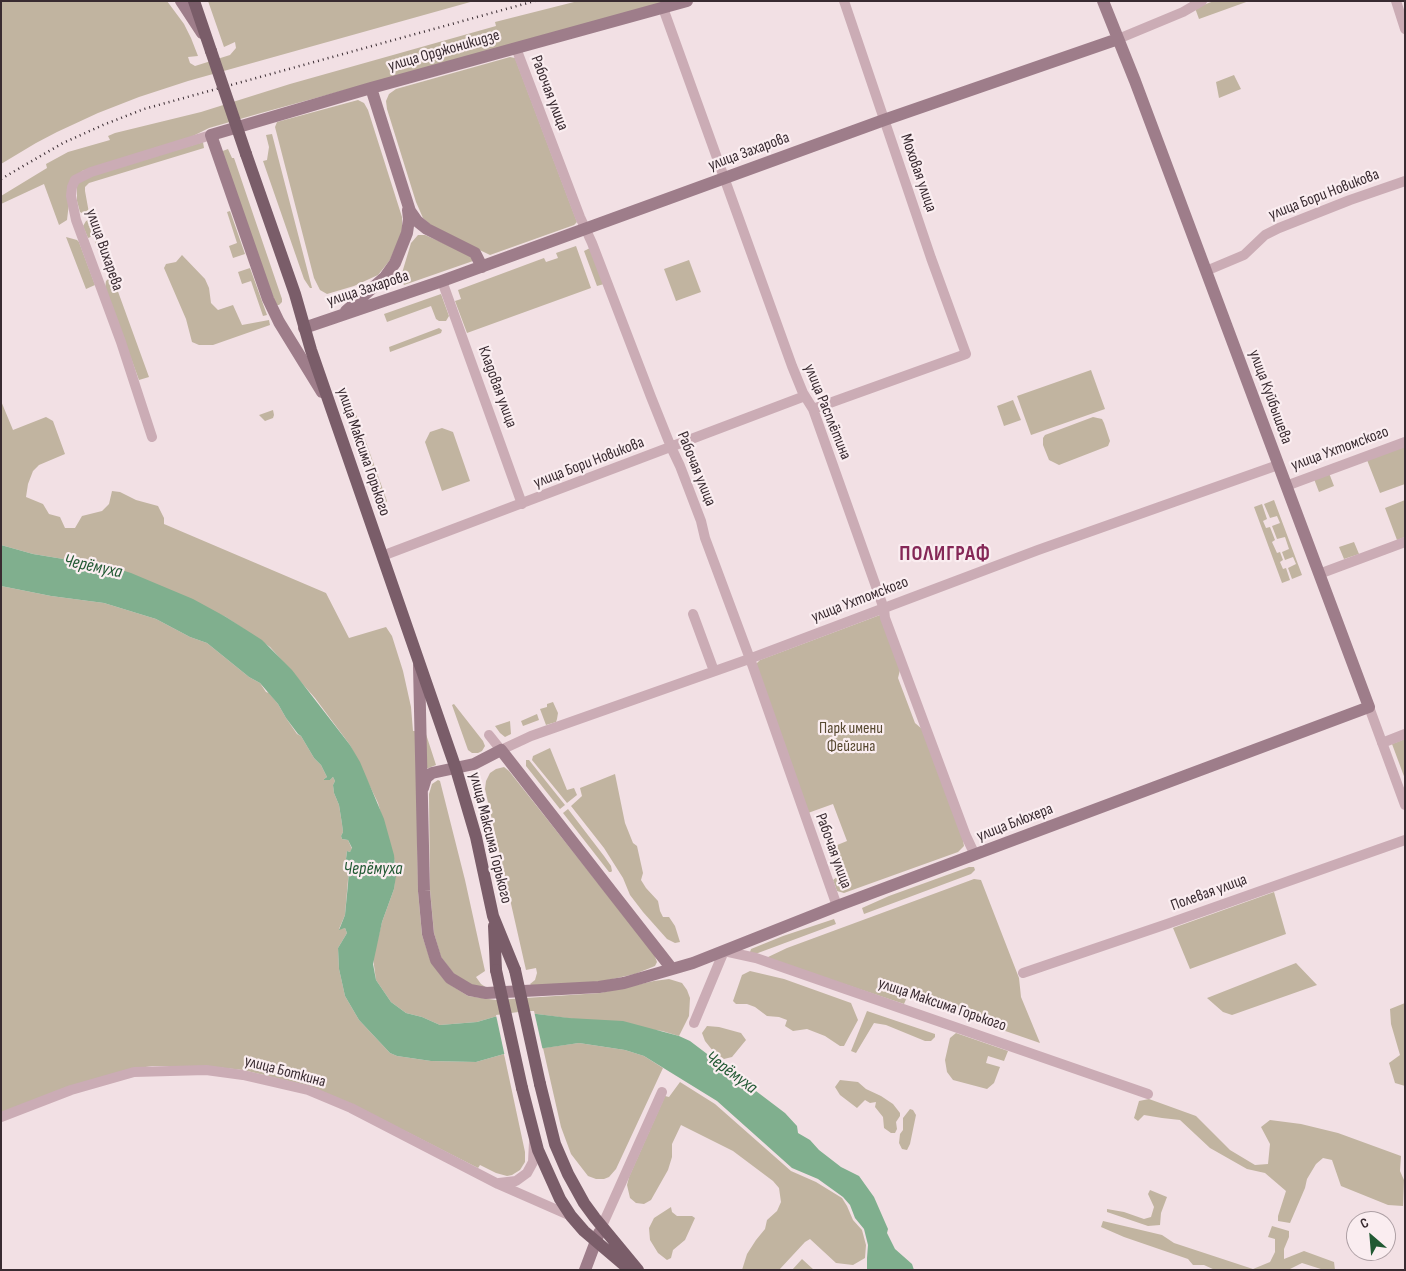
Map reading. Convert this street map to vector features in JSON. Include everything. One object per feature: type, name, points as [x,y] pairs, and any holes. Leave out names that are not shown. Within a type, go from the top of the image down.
[{"type":"main road","name":"улица Максима Горького","points":[[194,1],[295,294],[304,328],[329,402],[456,769],[476,837],[494,916],[515,970],[540,1084],[561,1159],[580,1196],[638,1270]]},
{"type":"main road","name":"улица Максима Горького","points":[[494,916],[496,970],[533,1133],[544,1166],[571,1216],[595,1242],[630,1270]]},
{"type":"street","points":[[181,1],[198,26],[211,51]]},
{"type":"street","name":"улица Орджоникидзе","points":[[211,135],[371,88],[686,1]]},
{"type":"street","name":"Моховая улица","points":[[813,409],[966,354],[844,1]]},
{"type":"street","name":"улица Куйбышева","points":[[1103,1],[1135,81],[1405,805]]},
{"type":"street","name":"улица Захарова","points":[[304,328],[442,282],[884,120],[1118,39],[1183,12],[1202,1]]},
{"type":"street","points":[[1396,1],[1405,29]]},
{"type":"street","name":"улица Расплётина","points":[[663,8],[792,366],[813,409],[884,609],[889,628],[966,836],[975,855]]},
{"type":"street","name":"Рабочая улица","points":[[516,48],[698,512],[705,538],[837,906]]},
{"type":"street","points":[[371,88],[407,205],[409,226],[404,244]]},
{"type":"street","points":[[211,135],[272,309],[329,402]]},
{"type":"street","name":"улица Вихарева","points":[[152,437],[121,342],[76,220],[71,196],[72,187],[75,180],[90,172],[211,135]]},
{"type":"street","name":"улица Бори Новикова","points":[[1206,271],[1244,255],[1265,235],[1279,228],[1405,181]]},
{"type":"street","points":[[407,205],[417,221],[433,232],[473,251],[477,255],[482,267]]},
{"type":"street","points":[[341,316],[385,277],[395,263],[409,236],[416,231],[426,230],[433,232]]},
{"type":"street","name":"Кладовая улица","points":[[442,282],[522,504]]},
{"type":"street","name":"улица Бори Новикова","points":[[382,556],[805,396]]},
{"type":"street","name":"улица Ухтомского","points":[[1286,486],[1405,442]]},
{"type":"street","name":"улица Ухтомского","points":[[423,794],[424,783],[429,775],[440,770],[456,769],[474,764],[531,736],[714,672],[1038,550],[1278,465]]},
{"type":"street","points":[[1319,574],[1405,542]]},
{"type":"street","points":[[693,614],[714,672]]},
{"type":"street","name":"улица Блюхера","points":[[419,665],[424,891],[428,934],[436,960],[444,972],[455,983],[470,990],[486,993],[541,992],[612,985],[672,970],[837,906],[1369,707]]},
{"type":"street","points":[[1382,743],[1405,734]]},
{"type":"street","points":[[489,735],[672,970]]},
{"type":"street","name":"Полевая улица","points":[[1023,973],[1405,840]]},
{"type":"street","points":[[694,1024],[724,951]]},
{"type":"street","name":"улица Максима Горького","points":[[724,951],[809,976],[1148,1094]]},
{"type":"street","name":"улица Боткина","points":[[1,1116],[71,1090],[134,1072],[206,1070],[243,1075],[308,1090],[342,1105],[498,1184],[571,1216]]},
{"type":"street","points":[[584,1270],[662,1092]]},
{"type":"street","points":[[498,1184],[516,1181],[527,1173],[533,1162],[533,1133]]},
{"type":"green space","points":[[1,1],[167,1],[184,24],[191,38],[198,56],[188,57],[190,63],[195,66],[230,55],[236,48],[235,42],[224,47],[208,1],[474,1],[188,81],[139,97],[57,132],[1,164]]},
{"type":"green space","points":[[578,1],[671,1],[209,128],[191,137],[82,171],[69,203],[67,220],[59,225],[44,184],[1,204],[1,196],[47,168],[46,164],[68,152],[110,140],[108,136],[115,133],[201,112],[290,84],[496,26],[495,22]]},
{"type":"green space","points":[[1214,1],[1249,1],[1199,19],[1195,8]]},
{"type":"green space","points":[[510,57],[515,58],[577,222],[574,225],[490,255],[434,228],[423,218],[416,202],[386,101],[389,94],[396,89]]},
{"type":"green space","points":[[1234,75],[1241,89],[1219,98],[1216,82]]},
{"type":"green space","points":[[358,100],[364,103],[368,110],[402,217],[402,232],[390,260],[378,275],[354,286],[327,294],[320,290],[314,278],[275,127],[277,122]]},
{"type":"green space","points":[[272,134],[312,288],[304,279],[263,161],[267,160],[269,147],[266,135]]},
{"type":"green space","points":[[203,142],[204,148],[89,183],[85,187],[85,191],[89,213],[84,214],[80,212],[77,201],[77,184],[88,177]]},
{"type":"green space","points":[[228,149],[232,158],[234,158],[282,299],[279,305],[276,305],[220,152]]},
{"type":"green space","points":[[230,211],[245,254],[233,258],[229,246],[237,243],[227,212]]},
{"type":"green space","points":[[91,219],[104,255],[100,256],[93,236],[88,238],[83,226],[86,221]]},
{"type":"green space","points":[[418,235],[425,235],[470,255],[473,261],[404,285],[401,279],[402,273],[411,243]]},
{"type":"green space","points":[[66,237],[79,242],[95,285],[86,289]]},
{"type":"green space","points":[[576,246],[591,288],[467,333],[455,301],[461,299],[458,290],[544,258],[546,262],[558,258],[556,253]]},
{"type":"green space","points":[[590,248],[604,284],[597,286],[584,251]]},
{"type":"green space","points":[[182,255],[205,279],[209,288],[211,303],[218,310],[233,305],[242,325],[269,320],[270,325],[213,345],[199,345],[192,342],[186,319],[164,268],[166,264],[176,262]]},
{"type":"green space","points":[[689,260],[701,292],[676,301],[664,269]]},
{"type":"green space","points":[[250,268],[267,315],[263,316],[251,281],[242,284],[238,272]]},
{"type":"green space","points":[[112,275],[149,377],[139,380],[105,288],[106,281]]},
{"type":"green space","points":[[441,294],[449,316],[446,321],[436,319],[431,306],[387,322],[384,314]]},
{"type":"green space","points":[[439,328],[442,330],[441,333],[390,352],[389,347]]},
{"type":"green space","points":[[1091,370],[1105,409],[1031,435],[1017,396]]},
{"type":"green space","points":[[351,400],[387,501],[385,504],[382,503],[345,401]]},
{"type":"green space","points":[[1013,400],[1021,420],[1004,426],[997,406]]},
{"type":"green space","points":[[1,401],[13,430],[46,417],[53,421],[65,454],[39,465],[33,471],[26,497],[43,504],[49,514],[60,517],[65,528],[75,528],[82,516],[102,511],[109,504],[112,491],[120,492],[136,500],[158,506],[164,518],[164,524],[326,593],[349,638],[386,627],[392,636],[403,671],[411,707],[413,731],[416,731],[418,891],[422,935],[431,962],[446,982],[468,996],[496,1000],[600,993],[669,979],[682,983],[690,998],[689,1016],[679,1036],[662,1031],[526,1013],[494,1017],[477,1022],[440,1025],[422,1017],[406,1013],[391,1002],[376,980],[373,958],[382,922],[394,889],[396,866],[378,803],[350,745],[315,698],[270,647],[226,617],[112,567],[33,554],[1,545]]},
{"type":"green space","points":[[273,410],[273,418],[265,421],[259,415]]},
{"type":"green space","points":[[1093,417],[1102,419],[1110,441],[1108,446],[1059,465],[1049,460],[1043,445],[1045,435]]},
{"type":"green space","points":[[442,428],[453,432],[470,481],[442,491],[425,442],[430,432]]},
{"type":"green space","points":[[1405,446],[1405,484],[1380,493],[1367,460]]},
{"type":"green space","points":[[1329,473],[1334,486],[1319,492],[1314,479]]},
{"type":"green space","points":[[1274,500],[1302,575],[1292,579],[1288,568],[1296,564],[1293,557],[1285,560],[1282,552],[1289,549],[1285,537],[1277,539],[1272,526],[1280,523],[1277,516],[1270,518],[1264,504]]},
{"type":"green space","points":[[1405,500],[1405,537],[1397,540],[1385,508]]},
{"type":"green space","points":[[1262,504],[1267,519],[1263,521],[1266,528],[1270,527],[1275,540],[1272,542],[1277,553],[1280,552],[1283,560],[1280,562],[1283,569],[1286,568],[1290,580],[1282,583],[1254,507]]},
{"type":"green space","points":[[1354,542],[1359,554],[1344,559],[1339,547]]},
{"type":"green space","points":[[1,586],[51,596],[104,603],[156,619],[190,637],[207,643],[249,677],[260,683],[266,692],[269,693],[297,734],[301,736],[314,758],[321,765],[327,777],[324,780],[330,780],[333,777],[335,781],[333,785],[334,793],[339,805],[343,832],[341,836],[342,839],[348,840],[352,849],[350,852],[347,851],[346,858],[349,868],[345,915],[339,929],[345,928],[347,933],[338,948],[339,969],[345,996],[359,1020],[390,1053],[397,1056],[431,1061],[476,1062],[504,1054],[525,1152],[525,1162],[520,1170],[507,1176],[480,1165],[478,1168],[352,1104],[309,1086],[243,1070],[206,1066],[152,1066],[133,1069],[69,1087],[1,1113]]},
{"type":"green space","name":"Парк имени Фейгина","points":[[880,615],[900,670],[898,678],[915,723],[922,729],[964,846],[958,852],[844,893],[837,891],[833,880],[840,875],[830,848],[847,841],[833,804],[808,813],[756,664],[760,660]]},
{"type":"green space","points":[[553,702],[558,713],[557,719],[556,722],[546,725],[540,709],[547,707],[547,704]]},
{"type":"green space","points":[[454,704],[483,741],[485,746],[482,751],[472,753],[468,750],[452,705]]},
{"type":"green space","points":[[537,714],[539,720],[523,726],[521,721]]},
{"type":"green space","points":[[510,721],[511,734],[505,737],[495,726]]},
{"type":"green space","points":[[425,731],[436,765],[426,769]]},
{"type":"green space","points":[[1405,739],[1405,779],[1392,744]]},
{"type":"green space","points":[[550,748],[567,790],[574,788],[577,795],[567,803],[532,760],[533,756]]},
{"type":"green space","points":[[526,760],[529,760],[565,805],[560,809],[526,766]]},
{"type":"green space","points":[[504,767],[654,954],[657,962],[655,966],[635,974],[599,982],[532,986],[530,984],[535,980],[536,968],[526,970],[485,789],[490,773]]},
{"type":"green space","points":[[615,774],[625,823],[633,843],[637,846],[643,873],[641,880],[658,901],[663,917],[669,917],[675,926],[680,942],[675,943],[667,939],[643,912],[630,895],[623,878],[604,848],[571,806],[582,796],[580,788]]},
{"type":"green space","points":[[438,780],[440,781],[465,880],[485,971],[476,977],[487,988],[472,985],[454,974],[441,957],[434,933],[430,890],[429,794],[432,784]]},
{"type":"green space","points":[[568,809],[611,866],[611,872],[609,872],[563,813]]},
{"type":"green space","points":[[969,867],[974,867],[975,870],[971,874],[864,914],[862,908],[889,896]]},
{"type":"green space","points":[[974,879],[981,880],[1019,978],[1021,997],[1040,1043],[907,997],[904,1004],[766,958],[787,948]]},
{"type":"green space","points":[[1274,892],[1286,934],[1190,969],[1173,928]]},
{"type":"green space","points":[[834,919],[836,924],[758,953],[750,952],[751,949],[783,936]]},
{"type":"green space","points":[[1296,963],[1317,985],[1232,1015],[1223,1012],[1207,998]]},
{"type":"green space","points":[[750,971],[784,979],[851,1003],[858,1020],[844,1046],[840,1046],[825,1036],[807,1029],[793,1031],[785,1026],[787,1020],[767,1016],[755,1007],[747,1004],[736,1004],[733,1001],[742,975]]},
{"type":"green space","points":[[1405,1003],[1405,1086],[1395,1083],[1389,1063],[1400,1055],[1391,1024],[1390,1009]]},
{"type":"green space","points":[[867,1011],[935,1034],[935,1037],[931,1041],[925,1041],[886,1025],[874,1023],[856,1053],[851,1051]]},
{"type":"green space","points":[[707,1026],[741,1033],[746,1040],[732,1057],[724,1059],[713,1051],[705,1041],[702,1033]]},
{"type":"green space","points":[[956,1033],[1008,1051],[1004,1061],[988,1056],[986,1063],[1000,1067],[994,1083],[987,1089],[953,1080],[947,1072],[945,1060],[950,1038]]},
{"type":"green space","points":[[579,1043],[625,1050],[644,1056],[663,1068],[616,1169],[609,1177],[604,1179],[588,1176],[571,1154],[561,1127],[543,1048]]},
{"type":"green space","points":[[840,1080],[858,1082],[866,1089],[893,1104],[900,1113],[896,1122],[897,1129],[895,1133],[891,1133],[884,1128],[883,1117],[875,1107],[876,1102],[870,1103],[865,1100],[857,1108],[840,1095],[835,1087]]},
{"type":"green space","points":[[680,1082],[715,1104],[791,1171],[816,1182],[842,1198],[853,1220],[862,1230],[866,1245],[865,1258],[853,1265],[836,1263],[810,1239],[779,1270],[742,1270],[747,1254],[765,1229],[767,1220],[777,1211],[781,1202],[779,1188],[773,1181],[733,1151],[681,1125],[672,1144],[672,1157],[668,1170],[651,1200],[644,1204],[636,1203],[630,1198],[627,1185],[629,1177],[665,1096],[669,1097]]},
{"type":"green space","points":[[1149,1099],[1196,1116],[1230,1150],[1255,1165],[1268,1164],[1270,1144],[1261,1127],[1270,1120],[1301,1124],[1338,1133],[1401,1156],[1400,1171],[1404,1180],[1403,1206],[1388,1205],[1341,1186],[1332,1160],[1323,1158],[1316,1164],[1307,1179],[1290,1223],[1278,1221],[1286,1191],[1265,1173],[1247,1169],[1210,1148],[1180,1120],[1144,1115],[1138,1121],[1134,1118],[1139,1101]]},
{"type":"green space","points":[[910,1109],[916,1115],[907,1150],[902,1149],[899,1143],[900,1134],[903,1130],[903,1118]]},
{"type":"green space","points":[[1150,1190],[1167,1197],[1161,1213],[1160,1225],[1148,1226],[1107,1212],[1107,1209],[1124,1212],[1144,1219],[1151,1217],[1154,1207],[1148,1194]]},
{"type":"green space","points":[[671,1207],[672,1212],[677,1216],[692,1216],[695,1218],[685,1240],[673,1250],[671,1258],[667,1260],[658,1253],[650,1240],[649,1228],[654,1218]]},
{"type":"green space","points":[[1103,1221],[1162,1235],[1174,1243],[1253,1269],[1270,1262],[1275,1252],[1275,1239],[1268,1237],[1272,1226],[1289,1231],[1289,1237],[1284,1249],[1284,1259],[1304,1251],[1334,1262],[1335,1270],[1324,1270],[1302,1263],[1288,1270],[1215,1270],[1204,1265],[1193,1265],[1188,1259],[1101,1227]]},
{"type":"green space","points":[[802,1259],[814,1270],[792,1270]]},
{"type":"water","name":"Черёмуха","points":[[1,545],[33,554],[112,567],[193,599],[262,640],[292,670],[350,745],[360,762],[384,819],[394,855],[396,876],[394,889],[382,922],[373,964],[376,980],[391,1002],[406,1013],[422,1017],[440,1025],[477,1022],[494,1017],[527,1013],[623,1021],[679,1036],[690,1041],[785,1113],[797,1126],[798,1133],[810,1140],[819,1150],[841,1167],[859,1176],[874,1197],[895,1249],[912,1264],[914,1270],[867,1270],[868,1245],[864,1229],[843,1197],[818,1179],[792,1168],[717,1101],[644,1056],[625,1050],[579,1043],[504,1054],[476,1062],[431,1061],[397,1056],[390,1053],[359,1020],[345,996],[339,969],[338,948],[347,933],[345,928],[339,930],[345,915],[349,868],[346,859],[347,851],[350,852],[352,848],[348,840],[342,839],[341,836],[343,832],[342,824],[333,785],[335,781],[333,777],[330,780],[324,780],[327,777],[321,765],[314,758],[278,704],[260,683],[249,677],[207,643],[190,637],[156,619],[104,603],[51,596],[1,586]]},
{"type":"pier","points":[[534,1011],[543,1051],[505,1057],[496,1015]]},
{"type":"railway","points":[[1,179],[63,143],[144,109],[535,1]]},
{"type":"district","name":"ПОЛИГРАФ","points":[[945,555]]}]
